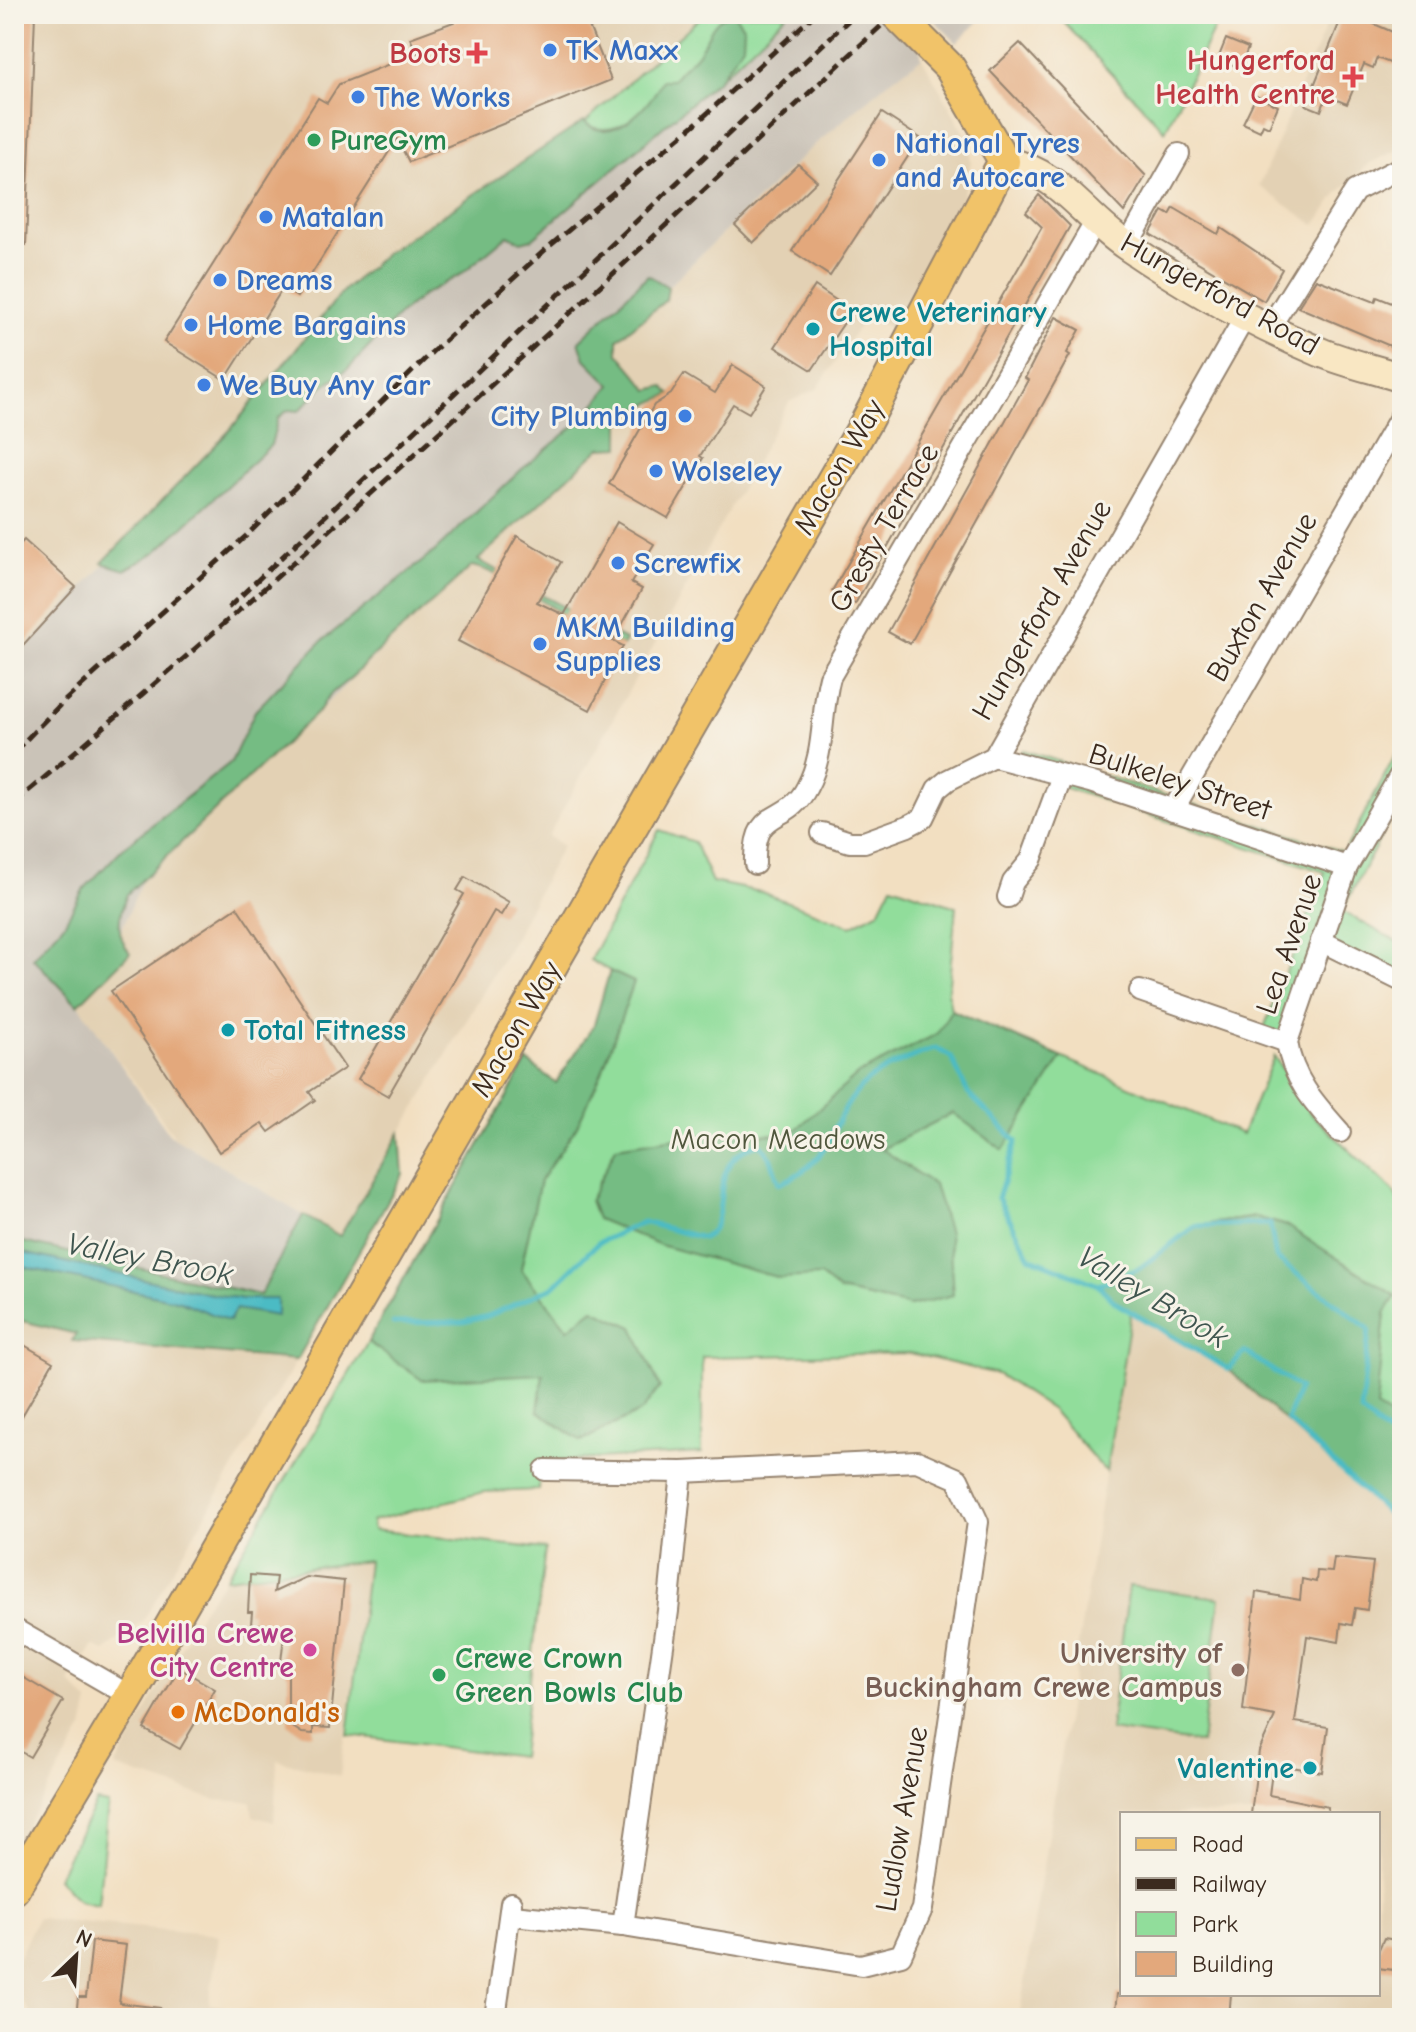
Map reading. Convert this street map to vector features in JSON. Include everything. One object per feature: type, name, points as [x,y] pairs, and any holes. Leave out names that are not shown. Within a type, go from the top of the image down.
[{"type":"main road","points":[[903,19],[950,68],[1004,161]]},
{"type":"main road","name":"Macon Way","points":[[14,1889],[130,1696],[858,436],[1004,161]]},
{"type":"street","points":[[1127,246],[1179,154]]},
{"type":"street","name":"Hungerford Road","points":[[1004,161],[1026,166],[1051,178],[1127,246],[1258,321],[1322,353],[1402,378]]},
{"type":"street","name":"Hungerford Avenue","points":[[822,833],[850,842],[864,842],[908,826],[923,818],[937,789],[994,757],[1258,321],[1355,191],[1402,167]]},
{"type":"street","name":"Gresty Terrace","points":[[755,864],[755,843],[761,827],[773,816],[794,806],[817,763],[830,677],[1096,221]]},
{"type":"street","name":"Buxton Avenue","points":[[1173,810],[1402,414]]},
{"type":"street","name":"Bulkeley Street","points":[[994,757],[1173,810],[1347,867]]},
{"type":"street","name":"Lea Avenue","points":[[1340,1132],[1311,1100],[1290,1061],[1287,1042],[1347,867],[1402,772]]},
{"type":"street","points":[[993,873],[1010,889],[1031,860],[1062,776]]},
{"type":"street","points":[[1321,941],[1402,981]]},
{"type":"street","points":[[1140,992],[1287,1042]]},
{"type":"street","name":"Ludlow Avenue","points":[[495,2018],[511,1909],[861,1965],[901,1955],[922,1909],[978,1522],[958,1479],[917,1461],[682,1472],[545,1470]]},
{"type":"street","points":[[623,1926],[668,1611],[682,1472]]},
{"type":"street","points":[[14,1629],[130,1696]]},
{"type":"shaded area","points":[[14,14],[704,14],[584,121],[387,252],[343,291],[230,430],[14,661]]},
{"type":"shaded area","points":[[704,14],[913,14],[922,58],[887,83],[809,150],[602,351],[640,400],[141,883],[119,936],[130,953],[79,1005],[169,1134],[303,1215],[260,1295],[14,1243],[14,661],[230,430],[343,291],[584,124]]},
{"type":"shaded area","points":[[928,14],[985,14],[957,43]]},
{"type":"shaded area","name":"Hungerford Health Centre","points":[[1331,14],[1402,14],[1402,139],[1400,149],[1370,163],[1336,195],[1315,225],[1259,186]]},
{"type":"shaded area","points":[[922,58],[968,140],[971,162],[962,198],[891,329],[867,314],[817,389],[789,402],[548,836],[562,846],[510,946],[340,1237],[176,1138],[78,1005],[130,954],[119,936],[141,883],[640,400],[602,352],[809,150],[887,83]]},
{"type":"shaded area","name":"University of Buckingham Crewe Campus","points":[[1131,1312],[1228,1369],[1402,1527],[1402,2018],[1019,2018]]},
{"type":"shaded area","points":[[14,1319],[77,1334],[73,1341],[297,1360],[143,1621],[104,1651],[93,1646],[69,1682],[89,1702],[83,1729],[14,1848]]},
{"type":"shaded area","points":[[368,1561],[340,1776],[277,1760],[274,1822],[253,1816],[251,1802],[216,1800],[115,1767],[203,1608],[226,1578]]},
{"type":"shaded area","points":[[37,1918],[219,1935],[209,2004],[292,2018],[34,2018],[17,1992],[14,1967]]},
{"type":"green space","points":[[704,14],[731,14],[718,21],[700,51],[673,80],[662,80],[641,111],[620,126],[608,129],[584,123]]},
{"type":"green space","points":[[734,14],[787,14],[718,80],[733,60],[744,28]]},
{"type":"green space","points":[[734,14],[744,28],[743,45],[718,80],[532,239],[521,242],[508,235],[460,275],[423,295],[400,314],[349,368],[323,386],[299,411],[288,410],[278,418],[271,445],[156,552],[125,570],[102,563],[230,430],[343,291],[387,252],[584,121],[594,128],[606,130],[629,120],[649,101],[662,80],[673,80],[695,56],[715,24]]},
{"type":"green space","points":[[1056,14],[1221,14],[1165,131]]},
{"type":"green space","points":[[648,275],[668,287],[666,300],[618,339],[618,353],[649,390],[663,386],[671,394],[620,417],[620,447],[600,448],[478,560],[625,640],[623,646],[585,628],[507,580],[472,566],[332,693],[320,710],[127,894],[120,932],[130,953],[78,1005],[33,958],[64,924],[83,890],[123,848],[231,762],[255,711],[322,641],[434,552],[521,470],[583,419],[611,385],[585,359],[579,341]]},
{"type":"green space","points":[[1402,743],[1402,796],[1342,911],[1401,944],[1398,949],[1402,951],[1402,981],[1321,942],[1287,1042],[1262,1033],[1325,872],[1059,786],[1013,762],[1023,750],[1344,852]]},
{"type":"green space","name":"Macon Meadows","points":[[659,830],[694,842],[712,882],[761,892],[851,926],[879,911],[892,885],[956,907],[948,993],[951,1010],[1242,1134],[1274,1056],[1310,1113],[1393,1191],[1402,1207],[1402,1424],[1375,1408],[1385,1313],[1287,1226],[1256,1217],[1195,1226],[1146,1264],[1098,1285],[1115,1303],[1131,1312],[1106,1472],[1052,1410],[997,1374],[910,1353],[702,1357],[702,1453],[540,1462],[539,1490],[484,1492],[372,1521],[373,1530],[545,1549],[521,1757],[348,1735],[368,1561],[226,1578],[368,1342],[527,1061],[556,1083],[594,1025],[610,971],[590,960]]},
{"type":"green space","points":[[610,971],[634,982],[602,1072],[577,1126],[540,1181],[521,1269],[568,1329],[593,1309],[633,1327],[660,1387],[642,1411],[581,1441],[538,1411],[543,1374],[422,1380],[368,1342],[527,1061],[556,1083],[594,1025]]},
{"type":"green space","points":[[951,1010],[1062,1058],[1003,1150],[953,1113],[882,1149],[934,1185],[949,1233],[953,1295],[910,1306],[839,1291],[820,1276],[780,1278],[663,1246],[597,1219],[590,1200],[616,1147],[689,1136],[791,1134],[858,1074],[937,1034]]},
{"type":"green space","points":[[400,1133],[403,1174],[297,1360],[72,1341],[76,1334],[14,1319],[14,1240],[260,1295],[303,1215],[340,1236]]},
{"type":"green space","points":[[1256,1217],[1287,1226],[1396,1296],[1385,1313],[1376,1408],[1402,1424],[1402,1527],[1228,1369],[1116,1303],[1098,1285],[1140,1268],[1195,1226]]},
{"type":"green space","points":[[1129,1586],[1220,1598],[1201,1743],[1110,1730]]},
{"type":"green space","points":[[96,1802],[108,1804],[98,1905],[79,1901],[57,1878]]},
{"type":"water","points":[[14,1251],[206,1293],[243,1299],[277,1299],[277,1316],[236,1309],[229,1321],[180,1301],[14,1265]]},
{"type":"building","points":[[14,14],[35,14],[26,245],[14,245]]},
{"type":"building","points":[[475,14],[584,14],[611,80],[409,162],[397,139],[297,297],[283,288],[225,380],[164,342],[318,98],[327,103],[339,84],[417,53],[410,38]]},
{"type":"building","points":[[1343,14],[1370,14],[1367,21],[1402,36],[1402,49],[1395,65],[1377,58],[1373,68],[1364,64],[1347,104],[1327,96],[1321,111],[1306,105]]},
{"type":"building","points":[[1226,39],[1248,48],[1240,68],[1218,59]]},
{"type":"building","points":[[1020,43],[1146,176],[1124,212],[990,71]]},
{"type":"building","points":[[1256,96],[1278,106],[1269,127],[1263,124],[1260,131],[1243,123]]},
{"type":"building","points":[[882,113],[920,138],[830,276],[792,251]]},
{"type":"building","points":[[798,164],[817,181],[753,243],[735,225]]},
{"type":"building","points":[[1039,195],[1070,226],[855,604],[832,591],[1042,227],[1026,212]]},
{"type":"building","points":[[1174,208],[1218,234],[1221,228],[1282,269],[1264,301],[1150,234],[1163,211],[1170,215]]},
{"type":"building","points":[[1316,279],[1375,302],[1377,297],[1402,307],[1402,351],[1298,307]]},
{"type":"building","name":"Crewe Veterinary Hospital","points":[[815,286],[852,311],[812,370],[775,347]]},
{"type":"building","points":[[1056,317],[1080,330],[1067,353],[1070,355],[910,644],[888,632],[1028,380],[1025,378]]},
{"type":"building","points":[[733,365],[766,386],[749,413],[733,404],[700,456],[703,458],[668,518],[609,484],[654,405],[671,394],[684,374],[715,393]]},
{"type":"building","points":[[617,522],[654,544],[631,583],[642,589],[613,641],[623,646],[590,710],[458,641],[517,536],[561,562],[537,602],[564,615]]},
{"type":"building","points":[[24,540],[76,587],[14,655],[14,551]]},
{"type":"building","points":[[465,877],[509,902],[501,915],[494,911],[388,1096],[358,1079],[464,894],[457,890]]},
{"type":"building","name":"Total Fitness","points":[[237,907],[345,1068],[309,1092],[315,1100],[269,1132],[262,1123],[219,1152],[111,991]]},
{"type":"building","points":[[14,1339],[53,1362],[14,1430]]},
{"type":"building","points":[[1334,1558],[1373,1562],[1367,1610],[1355,1608],[1352,1625],[1341,1623],[1339,1642],[1307,1636],[1295,1722],[1328,1727],[1322,1772],[1273,1764],[1269,1795],[1328,1807],[1327,1812],[1251,1812],[1259,1751],[1275,1716],[1243,1710],[1256,1592],[1300,1600],[1302,1579],[1316,1582],[1317,1571],[1332,1572]]},
{"type":"building","name":"Belvilla Crewe City Centre","points":[[250,1575],[276,1577],[274,1592],[306,1577],[344,1581],[330,1728],[313,1727],[313,1734],[302,1733],[288,1724],[288,1676],[281,1662],[285,1626],[251,1624],[252,1612],[248,1612]]},
{"type":"building","name":"McDonald's","points":[[179,1668],[215,1689],[180,1749],[144,1729]]},
{"type":"building","points":[[14,1672],[63,1701],[30,1757],[14,1748]]},
{"type":"building","points":[[1384,1938],[1402,1941],[1402,1971],[1380,1968],[1380,1947]]},
{"type":"building","points":[[92,1941],[126,1945],[119,2003],[160,2008],[160,2018],[76,2018],[78,1997],[86,1997]]},
{"type":"building","points":[[1117,1994],[1231,1996],[1229,2018],[1114,2018]]},
{"type":"waterway","name":"Valley Brook","points":[[393,1323],[463,1322],[488,1316],[553,1287],[598,1243],[643,1222],[703,1238],[713,1230],[718,1218],[724,1177],[730,1163],[741,1152],[760,1143],[771,1159],[779,1184],[797,1175],[820,1155],[846,1108],[863,1085],[893,1066],[936,1048],[951,1057],[968,1093],[1016,1141],[998,1198],[1030,1257],[1098,1285],[1116,1303],[1228,1369],[1245,1352],[1299,1388],[1287,1420],[1402,1527]]},
{"type":"waterway","points":[[1098,1285],[1140,1268],[1195,1226],[1270,1224],[1276,1258],[1369,1329],[1361,1412],[1402,1446]]},
{"type":"railway","points":[[14,752],[59,706],[246,536],[432,352],[545,250],[700,120],[815,14]]},
{"type":"railway","points":[[228,608],[855,14]]},
{"type":"railway","points":[[14,803],[349,513],[894,14]]},
{"type":"place","name":"TK Maxx","points":[[550,50]]},
{"type":"place","name":"Boots","points":[[477,53]]},
{"type":"place","name":"Hungerford Health Centre","points":[[1353,77]]},
{"type":"place","name":"The Works","points":[[358,97]]},
{"type":"place","name":"PureGym","points":[[314,140]]},
{"type":"place","name":"National Tyres and Autocare","points":[[879,160]]},
{"type":"place","name":"Matalan","points":[[266,217]]},
{"type":"place","name":"Dreams","points":[[220,280]]},
{"type":"place","name":"Home Bargains","points":[[191,325]]},
{"type":"place","name":"Crewe Veterinary Hospital","points":[[813,329]]},
{"type":"place","name":"We Buy Any Car","points":[[204,385]]},
{"type":"place","name":"City Plumbing","points":[[685,416]]},
{"type":"place","name":"Wolseley","points":[[656,471]]},
{"type":"place","name":"Screwfix","points":[[618,563]]},
{"type":"place","name":"MKM Building Supplies","points":[[540,644]]},
{"type":"place","name":"Total Fitness","points":[[228,1030]]},
{"type":"place","name":"Belvilla Crewe City Centre","points":[[310,1650]]},
{"type":"place","name":"University of Buckingham Crewe Campus","points":[[1238,1670]]},
{"type":"place","name":"Crewe Crown Green Bowls Club","points":[[439,1675]]},
{"type":"place","name":"McDonald's","points":[[178,1712]]},
{"type":"place","name":"Valentine","points":[[1310,1768]]}]
